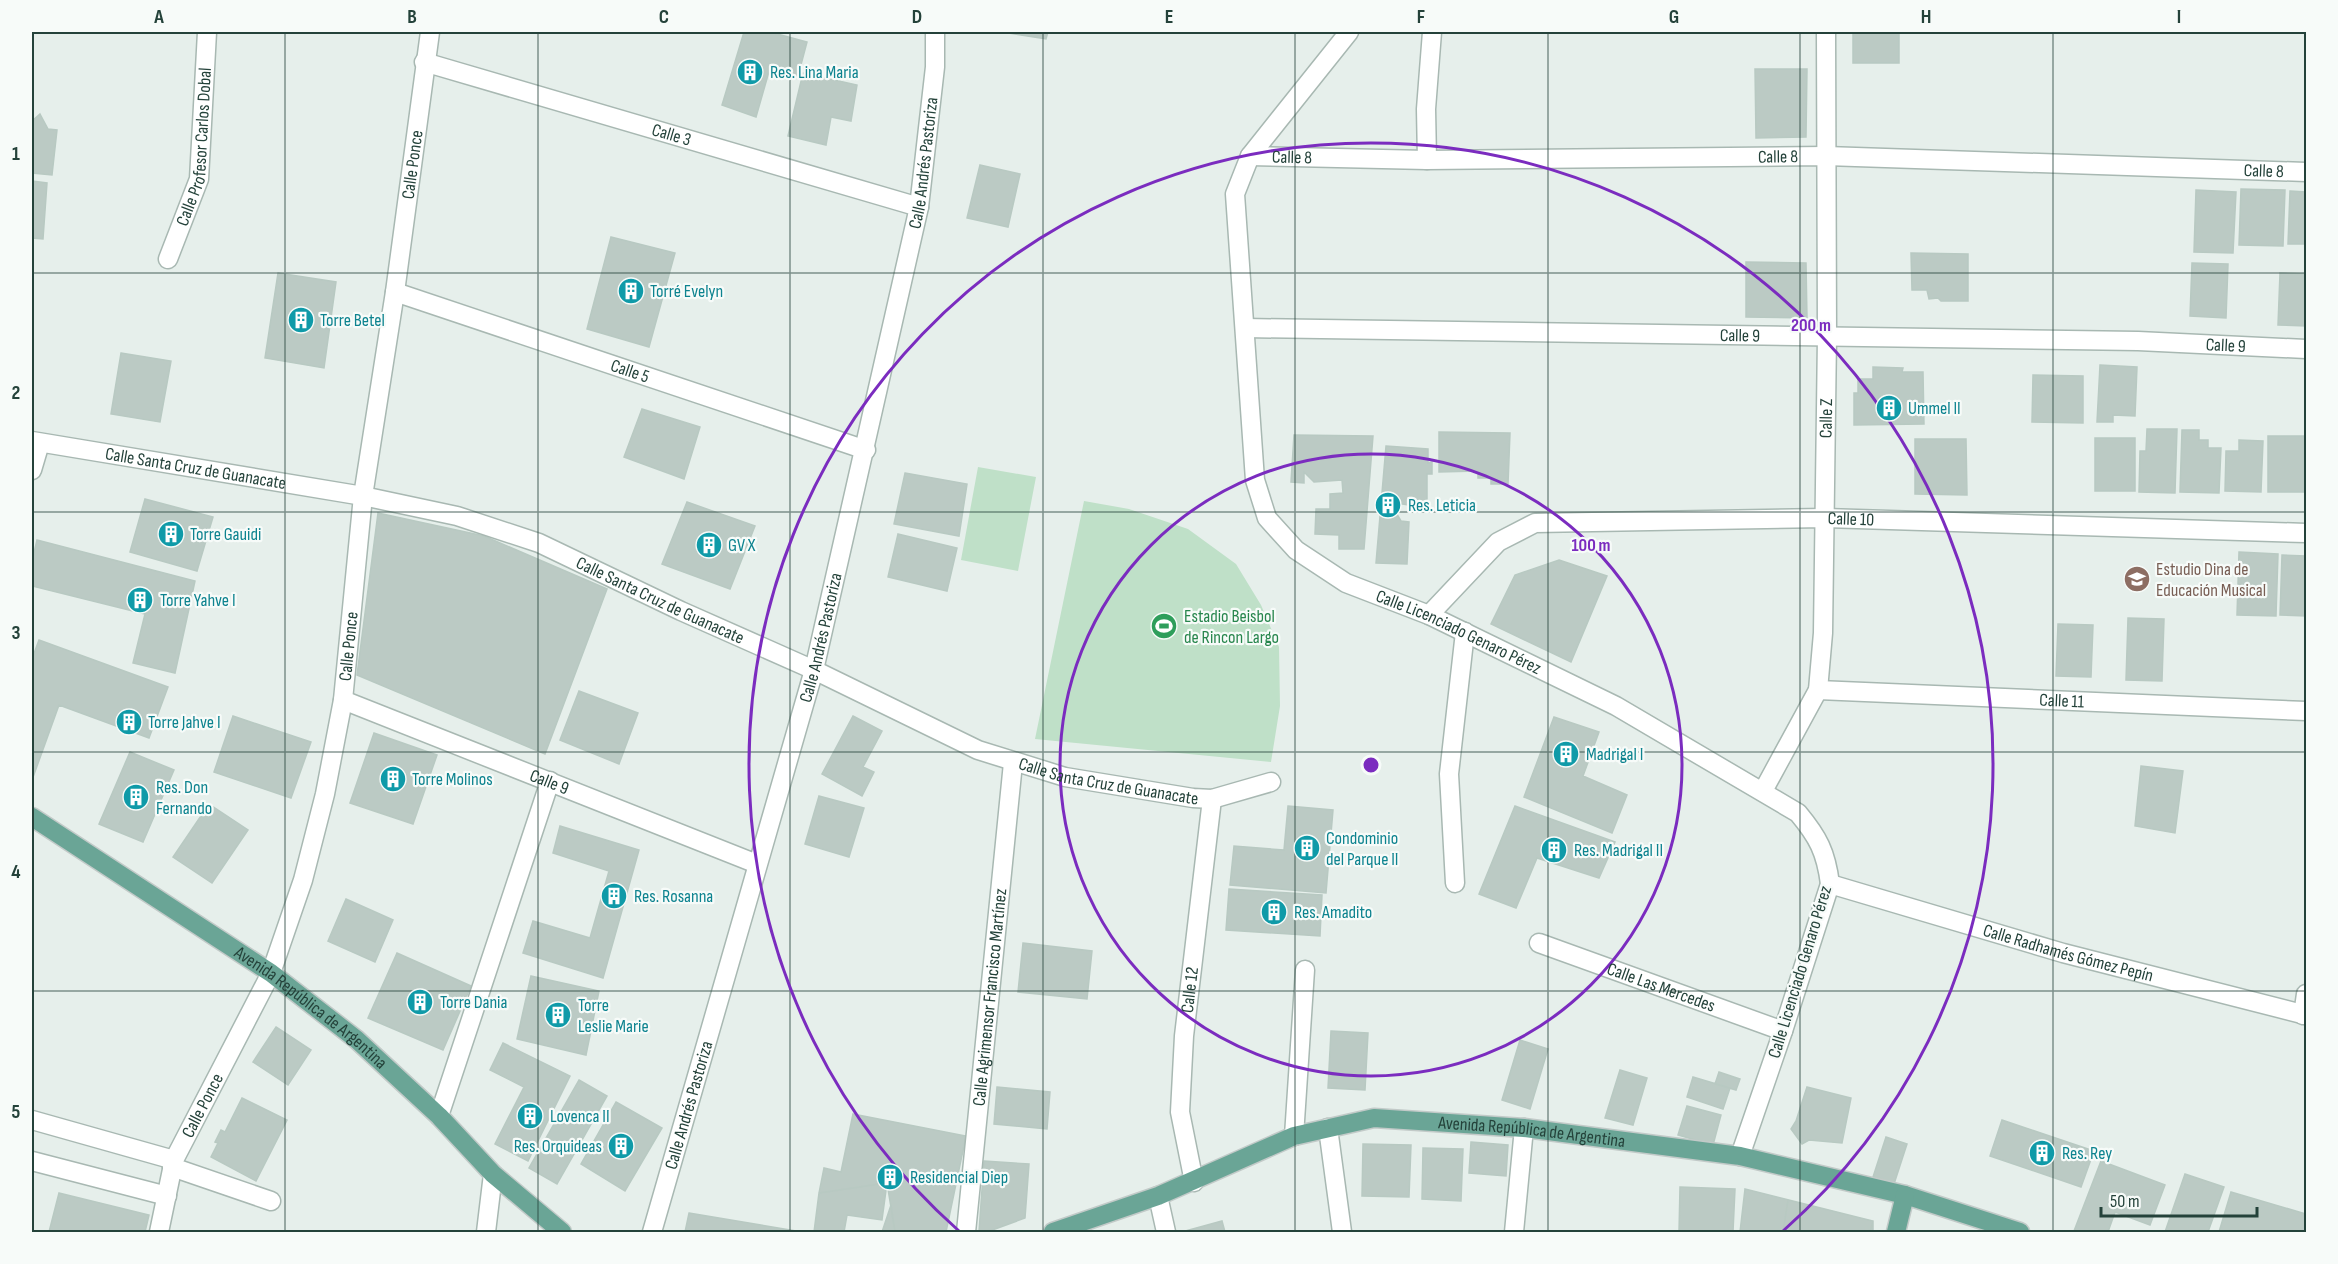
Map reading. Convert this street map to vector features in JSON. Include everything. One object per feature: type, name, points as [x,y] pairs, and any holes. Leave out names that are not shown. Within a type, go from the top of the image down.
[{"type":"main road","name":"Avenida República de Argentina","points":[[32,818],[271,973],[356,1039],[439,1116],[493,1174],[562,1233]]},
{"type":"main road","name":"Avenida República de Argentina","points":[[1053,1233],[1194,1182],[1294,1137],[1374,1118],[1524,1128],[1740,1156],[1905,1195],[2020,1233]]},
{"type":"main road","points":[[1896,1233],[1905,1195]]},
{"type":"street","name":"Calle Profesor Carlos Dobal","points":[[168,260],[199,179],[207,32]]},
{"type":"street","name":"Calle Ponce","points":[[159,1233],[173,1163],[271,973],[303,880],[325,794],[343,700],[363,496],[395,292],[429,32]]},
{"type":"street","name":"Calle Andrés Pastoriza","points":[[652,1233],[814,670],[866,450],[920,207],[935,67],[935,32]]},
{"type":"street","name":"Calle Licenciado Genaro Pérez","points":[[1349,32],[1250,156],[1234,194],[1255,480],[1267,518],[1296,550],[1346,583],[1429,615],[1616,706],[1763,790],[1798,813],[1817,835],[1827,861],[1830,884],[1740,1156]]},
{"type":"street","points":[[1426,160],[1426,109],[1432,32]]},
{"type":"street","name":"Calle Z","points":[[1763,790],[1818,690],[1823,633],[1827,336],[1826,32]]},
{"type":"street","name":"Calle 3","points":[[424,62],[920,207]]},
{"type":"street","name":"Calle 8","points":[[1250,156],[1426,160],[1826,156],[2307,172]]},
{"type":"street","name":"Calle 5","points":[[395,292],[866,450]]},
{"type":"street","name":"Calle 9","points":[[1245,328],[2138,341],[2307,349]]},
{"type":"street","points":[[32,470],[36,442]]},
{"type":"street","name":"Calle Santa Cruz de Guanacate","points":[[36,442],[363,496],[457,516],[539,543],[681,611],[814,670],[978,750],[1012,763],[1065,777],[1193,798],[1212,799],[1271,782]]},
{"type":"street","name":"Calle 10","points":[[1429,615],[1498,542],[1535,523],[1825,518],[2307,533]]},
{"type":"street","points":[[1455,884],[1449,774],[1465,632]]},
{"type":"street","name":"Calle 11","points":[[1818,690],[2307,711]]},
{"type":"street","name":"Calle 9","points":[[343,700],[757,864]]},
{"type":"street","name":"Calle Agrimensor Francisco Martínez","points":[[966,1233],[1012,763]]},
{"type":"street","points":[[439,1116],[550,781]]},
{"type":"street","name":"Calle 12","points":[[1194,1182],[1180,1112],[1184,1036],[1212,799]]},
{"type":"street","name":"Calle Radhamés Gómez Pepín","points":[[1830,884],[2062,953],[2305,1015]]},
{"type":"street","name":"Calle Las Mercedes","points":[[1539,943],[1783,1031]]},
{"type":"street","points":[[1294,1137],[1305,970]]},
{"type":"street","points":[[2305,1015],[2307,994]]},
{"type":"street","points":[[32,1120],[173,1163],[271,1200]]},
{"type":"street","points":[[1328,1128],[1342,1233]]},
{"type":"street","points":[[1514,1233],[1524,1128]]},
{"type":"street","points":[[32,1161],[166,1196]]},
{"type":"street","points":[[486,1233],[493,1174]]},
{"type":"street","points":[[1158,1196],[1166,1233]]},
{"type":"green space","points":[[978,467],[1036,477],[1018,571],[961,560]]},
{"type":"green space","name":"Estadio Beisbol de Rincon Largo","points":[[1084,501],[1129,509],[1188,529],[1236,564],[1261,605],[1279,647],[1280,706],[1271,762],[1035,739]]},
{"type":"building","name":"Res. Lina Maria","points":[[744,32],[770,32],[807,42],[798,76],[770,68],[756,117],[722,105]]},
{"type":"building","points":[[1002,32],[1048,32],[1046,39]]},
{"type":"building","points":[[1853,32],[1899,32],[1899,63],[1853,63]]},
{"type":"building","points":[[1755,69],[1807,69],[1806,137],[1756,138]]},
{"type":"building","points":[[803,73],[857,85],[851,121],[831,117],[826,145],[788,136]]},
{"type":"building","points":[[40,114],[48,129],[57,130],[52,175],[32,173],[32,121]]},
{"type":"building","points":[[980,165],[1020,174],[1008,227],[967,218]]},
{"type":"building","points":[[32,181],[47,183],[43,239],[32,238]]},
{"type":"building","points":[[2241,189],[2285,190],[2283,246],[2239,245]]},
{"type":"building","points":[[2196,190],[2236,192],[2233,253],[2194,252]]},
{"type":"building","points":[[2290,191],[2306,192],[2306,244],[2288,244]]},
{"type":"building","name":"Torré Evelyn","points":[[611,237],[675,253],[649,347],[587,329]]},
{"type":"building","points":[[1911,253],[1968,254],[1968,301],[1929,299],[1927,290],[1912,290]]},
{"type":"building","points":[[1746,262],[1806,263],[1807,318],[1746,317]]},
{"type":"building","points":[[2192,263],[2228,264],[2226,318],[2190,316]]},
{"type":"building","name":"Torre Betel","points":[[278,273],[336,282],[324,368],[265,358]]},
{"type":"building","points":[[2280,273],[2306,274],[2306,326],[2278,325]]},
{"type":"building","points":[[121,353],[171,361],[160,422],[111,414]]},
{"type":"building","points":[[2100,365],[2137,367],[2135,416],[2113,415],[2113,422],[2097,422]]},
{"type":"building","name":"Ummel II","points":[[1873,367],[1903,368],[1902,372],[1923,372],[1924,424],[1854,425],[1854,393],[1858,393],[1858,379],[1873,379]]},
{"type":"building","points":[[2033,375],[2083,376],[2083,423],[2032,422]]},
{"type":"building","points":[[642,409],[700,427],[684,479],[624,457]]},
{"type":"building","points":[[2147,429],[2177,429],[2175,493],[2139,492],[2140,451],[2146,451]]},
{"type":"building","points":[[2182,430],[2199,430],[2199,440],[2208,440],[2208,448],[2221,448],[2219,493],[2180,492]]},
{"type":"building","points":[[1439,432],[1510,433],[1508,484],[1491,484],[1491,478],[1478,478],[1478,471],[1439,472]]},
{"type":"building","points":[[1294,435],[1373,436],[1364,549],[1339,549],[1339,535],[1315,534],[1316,509],[1330,509],[1330,494],[1343,493],[1342,480],[1314,482],[1304,472],[1304,483],[1291,482]]},
{"type":"building","points":[[2268,436],[2306,436],[2306,492],[2268,492]]},
{"type":"building","points":[[2095,438],[2135,438],[2135,491],[2095,491]]},
{"type":"building","points":[[1915,439],[1966,439],[1967,495],[1915,494]]},
{"type":"building","points":[[2239,440],[2263,441],[2261,492],[2225,491],[2226,451],[2239,451]]},
{"type":"building","name":"Res. Leticia","points":[[1386,446],[1428,449],[1428,463],[1432,462],[1432,474],[1427,474],[1427,499],[1421,507],[1396,503],[1395,511],[1401,521],[1409,522],[1407,564],[1376,563]]},
{"type":"building","points":[[905,473],[967,484],[959,536],[894,524]]},
{"type":"building","name":"Torre Gauidi","points":[[145,499],[213,517],[197,571],[130,552]]},
{"type":"building","name":"GV X","points":[[687,502],[755,526],[730,589],[662,564]]},
{"type":"building","points":[[378,513],[484,536],[607,589],[545,754],[357,675]]},
{"type":"building","points":[[898,534],[957,548],[947,591],[888,577]]},
{"type":"building","name":"Torre Yahve I","points":[[37,540],[195,581],[175,673],[133,663],[145,614],[32,586],[32,561]]},
{"type":"building","points":[[2239,552],[2278,554],[2276,616],[2237,615]]},
{"type":"building","points":[[2282,555],[2306,556],[2306,616],[2280,615]]},
{"type":"building","points":[[1559,560],[1607,576],[1571,662],[1491,624],[1515,575]]},
{"type":"building","points":[[2128,618],[2164,619],[2162,681],[2126,680]]},
{"type":"building","points":[[2058,624],[2093,625],[2091,677],[2056,676]]},
{"type":"building","name":"Torre Jahve I","points":[[39,640],[168,687],[149,738],[59,705],[32,780],[32,659]]},
{"type":"building","points":[[579,691],[638,713],[619,764],[560,740]]},
{"type":"building","points":[[233,716],[311,742],[291,798],[214,772]]},
{"type":"building","points":[[853,716],[882,731],[863,767],[874,772],[862,796],[822,774]]},
{"type":"building","name":"Madrigal I","points":[[1554,717],[1599,732],[1583,776],[1627,795],[1612,833],[1524,797]]},
{"type":"building","name":"Torre Molinos","points":[[374,733],[437,755],[413,824],[350,803]]},
{"type":"building","name":"Res. Don Fernando","points":[[130,752],[174,770],[143,842],[99,824]]},
{"type":"building","points":[[2141,766],[2183,771],[2175,833],[2135,826]]},
{"type":"building","points":[[819,796],[864,808],[849,857],[805,844]]},
{"type":"building","points":[[209,804],[248,830],[212,883],[173,857]]},
{"type":"building","name":"Condominio del Parque II","points":[[1288,806],[1333,810],[1326,893],[1230,885],[1234,846],[1284,850]]},
{"type":"building","name":"Res. Madrigal II","points":[[1515,806],[1615,842],[1599,878],[1537,858],[1516,908],[1479,894]]},
{"type":"building","name":"Res. Rosanna","points":[[560,826],[639,850],[603,978],[523,953],[533,921],[590,938],[609,871],[553,853]]},
{"type":"building","name":"Res. Amadito","points":[[1229,889],[1322,895],[1320,936],[1226,930]]},
{"type":"building","points":[[346,899],[393,920],[375,962],[328,941]]},
{"type":"building","points":[[1023,943],[1092,951],[1087,999],[1018,992]]},
{"type":"building","name":"Torre Dania","points":[[397,953],[471,986],[443,1050],[368,1018]]},
{"type":"building","name":"Torre Leslie Marie","points":[[531,976],[599,991],[586,1055],[517,1039]]},
{"type":"building","points":[[276,1027],[311,1050],[288,1085],[253,1062]]},
{"type":"building","points":[[1331,1031],[1368,1033],[1365,1090],[1328,1088]]},
{"type":"building","points":[[1520,1040],[1548,1049],[1530,1109],[1502,1100]]},
{"type":"building","name":"Lovenca II","points":[[503,1043],[570,1076],[528,1161],[495,1144],[524,1087],[490,1070]]},
{"type":"building","points":[[1620,1070],[1647,1078],[1633,1125],[1605,1118]]},
{"type":"building","points":[[1719,1072],[1740,1079],[1736,1090],[1715,1084]]},
{"type":"building","points":[[1693,1077],[1730,1088],[1723,1109],[1687,1097]]},
{"type":"building","points":[[579,1080],[607,1096],[557,1184],[529,1168]]},
{"type":"building","points":[[997,1087],[1050,1092],[1047,1129],[994,1124]]},
{"type":"building","points":[[1807,1087],[1851,1098],[1842,1143],[1809,1140],[1802,1144],[1791,1129],[1796,1121]]},
{"type":"building","points":[[242,1098],[287,1120],[256,1181],[211,1157],[221,1130],[225,1132]]},
{"type":"building","name":"Res. Orquideas","points":[[616,1102],[662,1128],[625,1191],[581,1164]]},
{"type":"building","points":[[1687,1106],[1721,1115],[1713,1145],[1678,1135]]},
{"type":"building","name":"Residencial Diep","points":[[853,1114],[966,1136],[946,1232],[895,1232],[887,1183],[819,1193],[824,1168],[841,1172]]},
{"type":"building","name":"Res. Rey","points":[[2002,1120],[2094,1151],[2081,1187],[1990,1156]]},
{"type":"building","points":[[1886,1137],[1907,1144],[1894,1184],[1873,1177]]},
{"type":"building","points":[[1471,1142],[1508,1145],[1506,1176],[1469,1173]]},
{"type":"building","points":[[1363,1144],[1411,1145],[1409,1197],[1362,1196]]},
{"type":"building","points":[[1423,1148],[1463,1149],[1461,1201],[1422,1199]]},
{"type":"building","points":[[984,1161],[1029,1164],[1025,1218],[987,1232],[979,1232]]},
{"type":"building","points":[[2101,1161],[2165,1185],[2150,1225],[2115,1212],[2108,1232],[2074,1231]]},
{"type":"building","points":[[2185,1174],[2224,1187],[2208,1232],[2165,1232]]},
{"type":"building","points":[[887,1183],[882,1220],[847,1215],[844,1232],[814,1232],[819,1193]]},
{"type":"building","points":[[1680,1187],[1735,1189],[1733,1232],[1679,1232]]},
{"type":"building","points":[[1745,1189],[1873,1221],[1873,1232],[1740,1232]]},
{"type":"building","points":[[2231,1192],[2306,1214],[2305,1232],[2219,1232]]},
{"type":"building","points":[[59,1193],[149,1215],[145,1232],[49,1232]]},
{"type":"building","points":[[1788,1200],[1873,1221],[1870,1232],[1783,1232]]},
{"type":"building","points":[[891,1205],[895,1232],[882,1232]]},
{"type":"building","points":[[689,1213],[802,1232],[685,1232]]},
{"type":"building","points":[[1222,1221],[1225,1232],[1185,1232],[1185,1231]]},
{"type":"place","name":"Res. Lina Maria","points":[[750,72]]},
{"type":"place","name":"Torré Evelyn","points":[[631,291]]},
{"type":"place","name":"Torre Betel","points":[[301,320]]},
{"type":"place","name":"Ummel II","points":[[1889,408]]},
{"type":"place","name":"Res. Leticia","points":[[1388,505]]},
{"type":"place","name":"Torre Gauidi","points":[[171,534]]},
{"type":"place","name":"GV X","points":[[709,545]]},
{"type":"place","name":"Estudio Dina de Educación Musical","points":[[2137,579]]},
{"type":"place","name":"Torre Yahve I","points":[[140,600]]},
{"type":"place","name":"Estadio Beisbol de Rincon Largo","points":[[1164,626]]},
{"type":"place","name":"Torre Jahve I","points":[[129,722]]},
{"type":"place","name":"Madrigal I","points":[[1566,754]]},
{"type":"place","name":"Torre Molinos","points":[[393,779]]},
{"type":"place","name":"Res. Don Fernando","points":[[136,797]]},
{"type":"place","name":"Condominio del Parque II","points":[[1307,848]]},
{"type":"place","name":"Res. Madrigal II","points":[[1554,850]]},
{"type":"place","name":"Res. Rosanna","points":[[614,896]]},
{"type":"place","name":"Res. Amadito","points":[[1274,912]]},
{"type":"place","name":"Torre Dania","points":[[420,1002]]},
{"type":"place","name":"Torre Leslie Marie","points":[[558,1015]]},
{"type":"place","name":"Lovenca II","points":[[530,1116]]},
{"type":"place","name":"Res. Orquideas","points":[[621,1146]]},
{"type":"place","name":"Res. Rey","points":[[2042,1153]]},
{"type":"place","name":"Residencial Diep","points":[[890,1177]]}]
